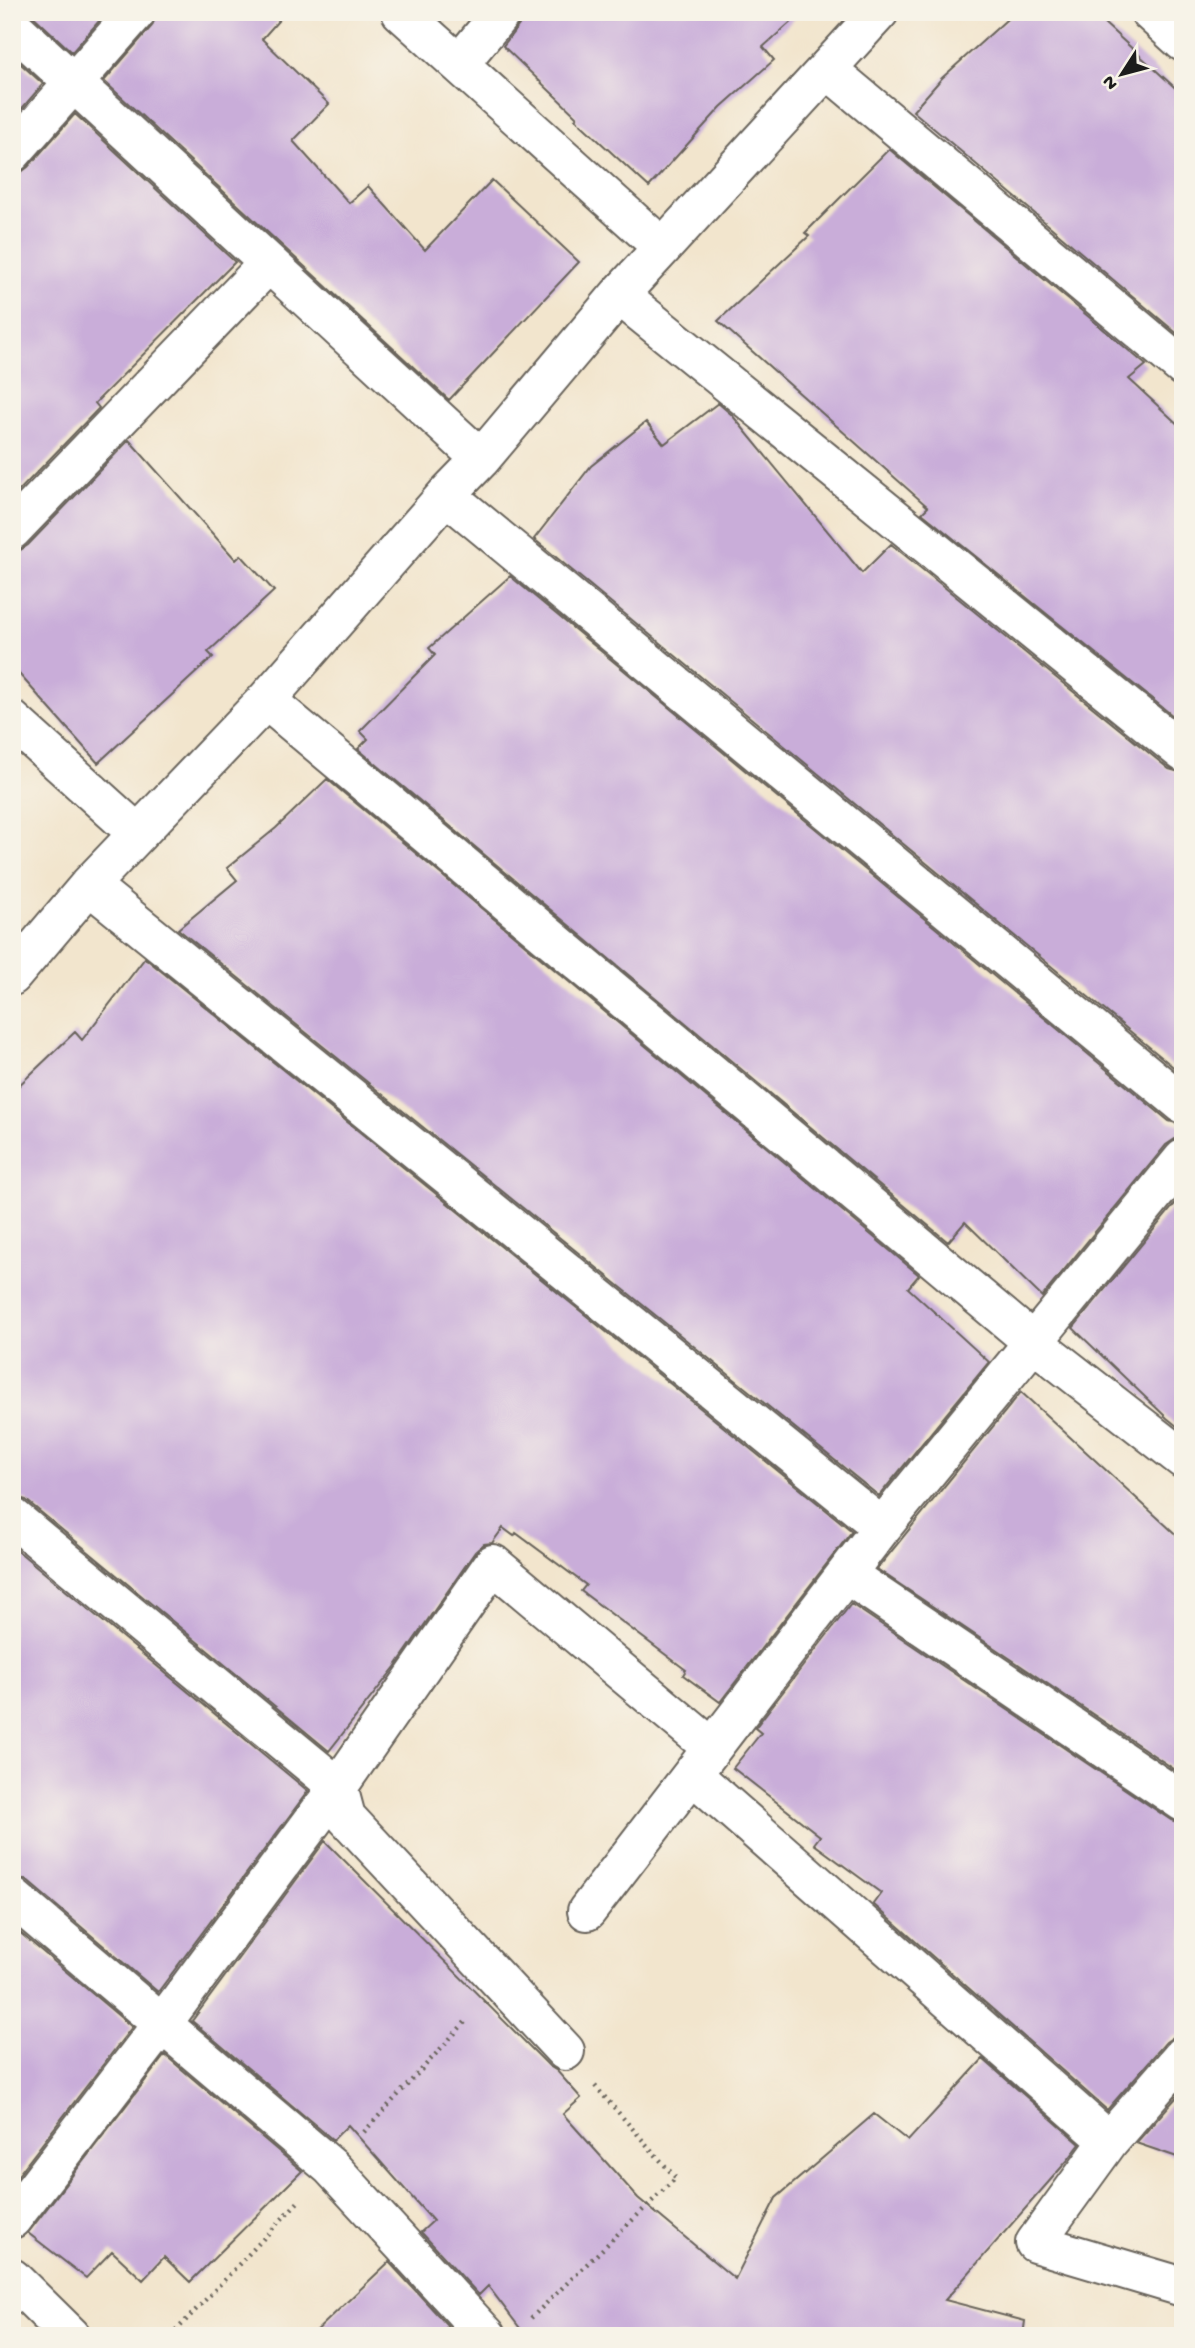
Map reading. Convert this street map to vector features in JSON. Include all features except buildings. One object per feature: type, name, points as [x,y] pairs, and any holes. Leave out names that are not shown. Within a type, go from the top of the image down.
[{"type":"street","points":[[12,153],[136,12]]},
{"type":"street","points":[[401,12],[662,247]]},
{"type":"street","points":[[459,64],[502,12]]},
{"type":"street","points":[[12,976],[89,885],[266,700],[446,495],[481,459],[619,295],[879,12]]},
{"type":"street","points":[[1150,12],[1183,42]]},
{"type":"street","points":[[12,26],[481,459]]},
{"type":"street","points":[[827,69],[1183,368]]},
{"type":"street","points":[[12,530],[268,264]]},
{"type":"street","points":[[619,295],[1183,752]]},
{"type":"street","points":[[446,495],[1183,1104]]},
{"type":"street","points":[[266,700],[1033,1342],[1183,1459]]},
{"type":"street","points":[[12,720],[138,834]]},
{"type":"street","points":[[89,885],[882,1527]]},
{"type":"street","points":[[587,1911],[882,1527],[1183,1159]]},
{"type":"street","points":[[12,1517],[338,1787],[346,1817],[565,2052]]},
{"type":"street","points":[[12,2218],[162,2024],[338,1787],[493,1564],[1109,2141]]},
{"type":"street","points":[[846,1574],[1183,1802]]},
{"type":"street","points":[[12,1897],[331,2167],[505,2331]]},
{"type":"street","points":[[1183,2056],[1109,2141],[1035,2243],[1183,2287]]},
{"type":"street","points":[[12,2278],[71,2336]]},
{"type":"path","points":[[505,2331],[676,2178],[565,2052]]}]
